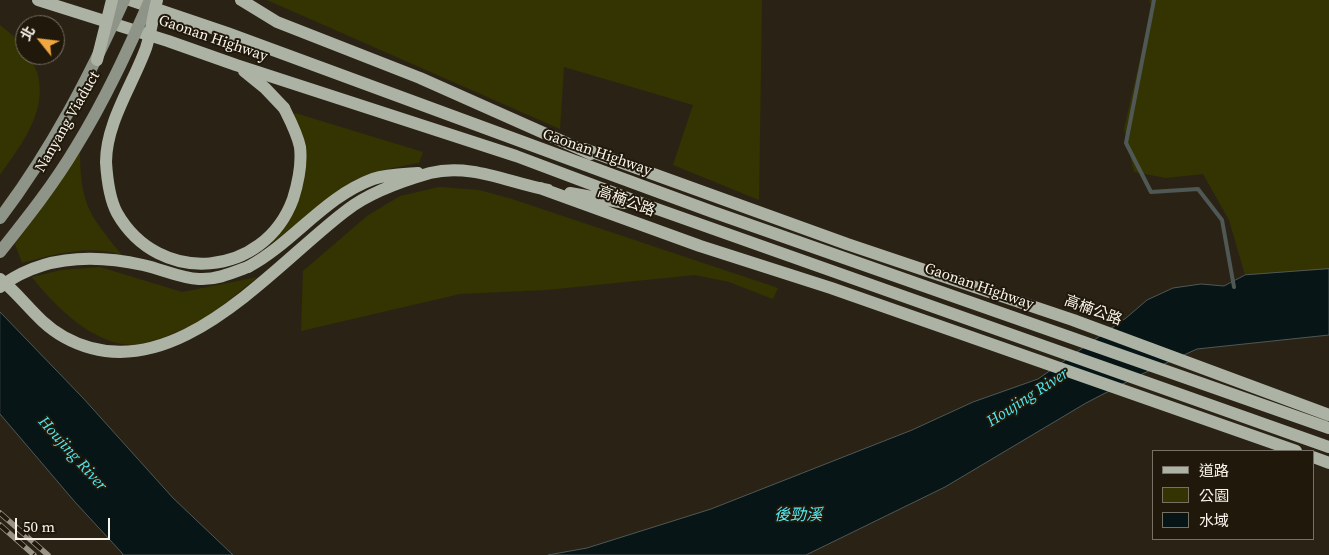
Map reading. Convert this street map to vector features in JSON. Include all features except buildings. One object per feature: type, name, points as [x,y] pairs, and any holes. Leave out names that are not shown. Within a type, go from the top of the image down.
[{"type":"main road","name":"Gaonan Highway","points":[[38,0],[176,43],[236,65],[548,168]]},
{"type":"main road","points":[[97,60],[112,0]]},
{"type":"main road","name":"Gaonan Highway","points":[[130,0],[159,5],[227,33],[577,164],[664,187],[1056,331]]},
{"type":"main road","points":[[142,0],[159,5],[146,46],[109,140],[106,160],[108,182],[117,212],[135,236],[159,253],[175,260],[217,264],[248,253],[261,244],[282,220],[297,185],[300,146],[284,108],[265,88],[236,65]]},
{"type":"main road","points":[[240,0],[277,22],[420,78],[584,150],[624,172],[664,187]]},
{"type":"main road","name":"高楠公路","points":[[584,150],[664,187],[1072,320],[1329,415]]},
{"type":"main road","points":[[577,164],[624,172]]},
{"type":"main road","points":[[548,168],[649,228],[831,288],[1293,450]]},
{"type":"main road","name":"高楠公路","points":[[548,168],[657,209]]},
{"type":"main road","points":[[0,278],[18,294],[38,319],[74,342],[101,349],[149,348],[187,335],[221,314],[348,209],[389,188],[432,173]]},
{"type":"main road","points":[[0,288],[31,270],[61,259],[84,257],[144,265],[180,276],[201,279],[222,276],[248,267],[270,253],[338,198],[356,187],[388,175],[485,173],[540,188],[657,209],[1329,447]]},
{"type":"main road","name":"高楠公路","points":[[540,188],[649,228]]},
{"type":"main road","name":"高楠公路","points":[[1056,331],[1329,428]]},
{"type":"main road","points":[[1314,457],[1329,463]]},
{"type":"street","name":"Nanyang Viaduct","points":[[0,218],[44,154],[97,60],[124,0]]},
{"type":"street","name":"Nanyang Viaduct","points":[[0,252],[34,209],[76,147],[130,46],[150,0]]},
{"type":"green space","points":[[267,0],[762,0],[759,200],[673,165],[693,105],[564,67],[560,129]]},
{"type":"green space","points":[[1149,0],[1329,0],[1329,269],[1245,275],[1229,220],[1203,174],[1166,178],[1134,172],[1124,129],[1152,7]]},
{"type":"green space","points":[[0,25],[15,37],[15,65],[33,65],[38,76],[40,90],[39,103],[30,128],[0,175]]},
{"type":"green space","points":[[295,113],[423,152],[419,163],[392,168],[354,180],[264,249],[277,236],[304,172],[293,116]]},
{"type":"green space","points":[[80,149],[82,183],[88,207],[101,229],[122,255],[97,250],[85,250],[22,263],[15,244]]},
{"type":"green space","points":[[439,187],[479,190],[512,199],[778,288],[773,299],[729,282],[695,275],[546,290],[460,294],[301,331],[303,271],[367,216],[400,196]]},
{"type":"green space","points":[[100,267],[182,292],[258,277],[200,321],[157,340],[133,345],[118,343],[104,338],[76,322],[52,300],[32,277],[61,270]]},
{"type":"water","name":"後勁溪","points":[[1329,269],[1329,335],[1197,349],[1142,374],[1086,403],[945,487],[806,555],[548,555],[587,548],[711,509],[912,430],[973,402],[1038,379],[1126,318],[1147,300],[1173,288],[1201,284],[1224,286],[1245,275]]},
{"type":"water","name":"Houjing River","points":[[0,312],[83,398],[173,498],[233,555],[123,555],[0,414]]},
{"type":"waterway","points":[[1154,0],[1126,143],[1151,192],[1198,189],[1222,220],[1234,287]]},
{"type":"railway","points":[[0,513],[48,555]]},
{"type":"railway","points":[[0,525],[34,555]]}]
